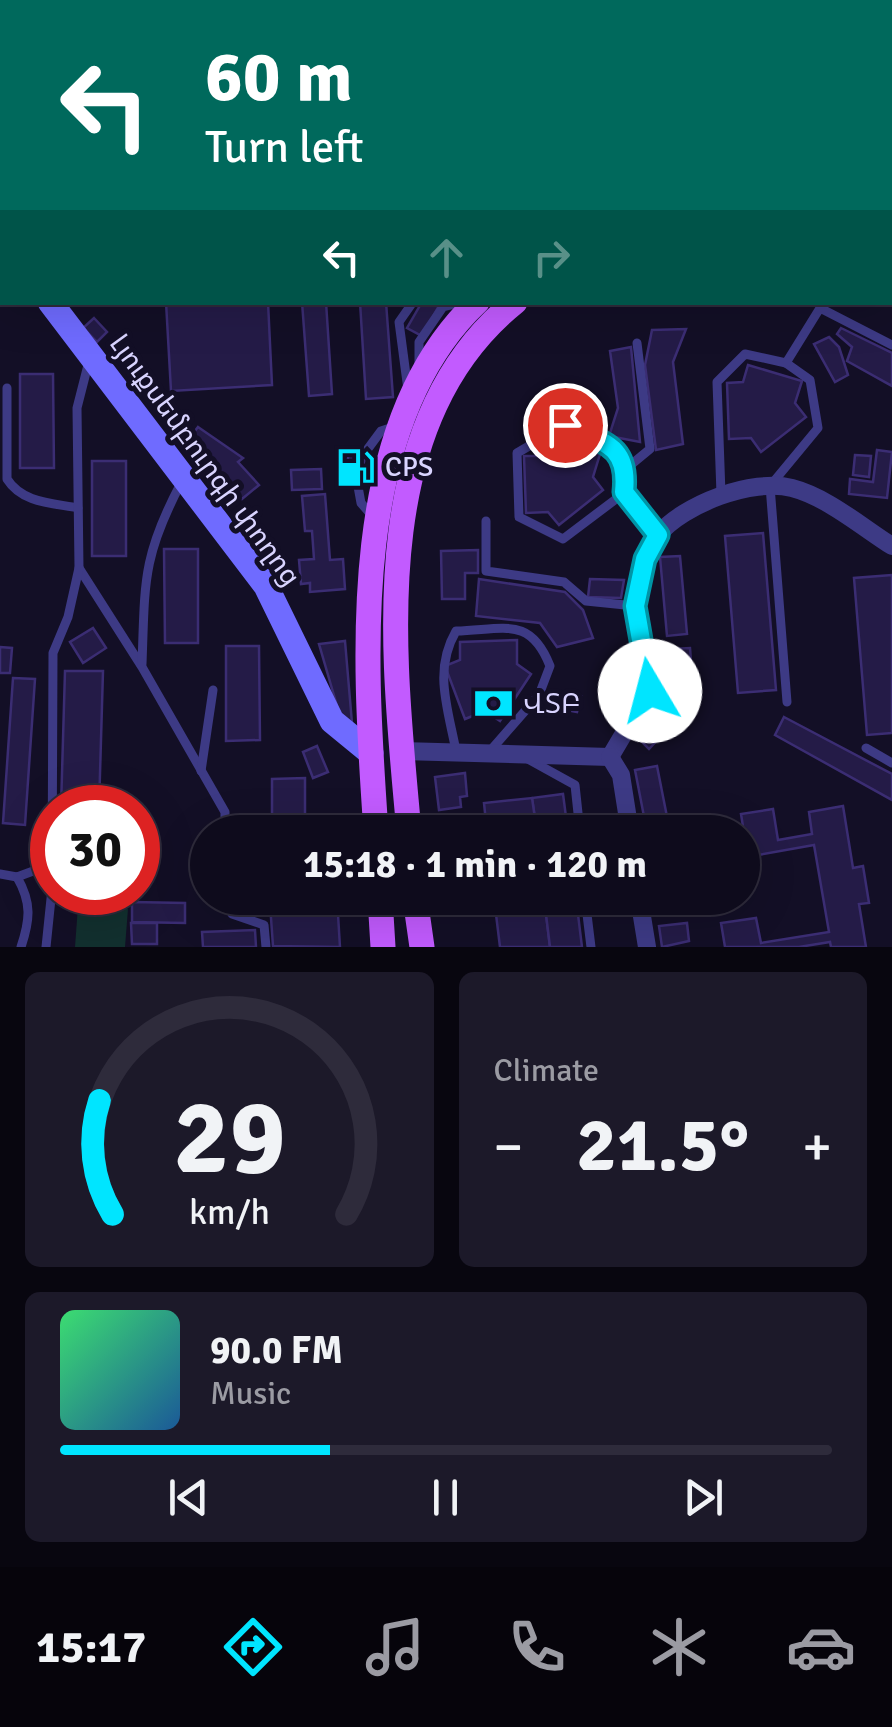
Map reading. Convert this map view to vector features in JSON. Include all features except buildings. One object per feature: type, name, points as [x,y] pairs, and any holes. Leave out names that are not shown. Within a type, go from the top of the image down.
[{"type":"main road","points":[[375,815],[370,611],[378,524],[412,402],[463,316],[474,305]]},
{"type":"main road","points":[[408,815],[402,752],[398,570],[405,498],[432,413],[456,365],[493,320],[511,305]]},
{"type":"main road","points":[[381,915],[384,947]]},
{"type":"main road","points":[[417,915],[422,947]]},
{"type":"street","name":"Լյուքսեմբուրգի փողոց","points":[[52,305],[266,586],[332,721],[371,754]]},
{"type":"street","points":[[610,757],[650,691],[635,606],[645,559],[658,535],[680,516],[721,497],[770,486],[793,488],[892,546]]},
{"type":"street","points":[[402,752],[490,751],[610,757]]},
{"type":"street","points":[[610,757],[621,775],[627,815]]},
{"type":"street","points":[[642,915],[647,947]]},
{"type":"lane","points":[[411,305],[399,322],[412,402]]},
{"type":"lane","points":[[364,454],[381,431],[412,402],[419,342],[443,306],[448,305]]},
{"type":"lane","points":[[786,363],[820,308],[892,345]]},
{"type":"lane","points":[[626,468],[650,448],[637,343]]},
{"type":"lane","points":[[52,785],[53,653],[68,617],[79,568],[77,408],[91,354]]},
{"type":"lane","points":[[721,497],[717,382],[745,354],[786,363],[810,380],[818,428],[770,486],[787,702]]},
{"type":"lane","points":[[7,388],[6,479],[14,492],[28,498],[78,508]]},
{"type":"lane","points":[[624,492],[563,539],[519,517],[517,453],[565,425],[616,449],[626,468],[624,492],[658,535]]},
{"type":"lane","points":[[142,667],[146,565],[157,528],[184,478]]},
{"type":"lane","points":[[357,481],[361,503],[378,524]]},
{"type":"lane","points":[[486,521],[486,571],[564,582],[586,601],[635,606]]},
{"type":"lane","points":[[79,568],[142,667],[225,815]]},
{"type":"lane","points":[[456,751],[441,674],[445,650],[456,631],[525,629],[540,640],[550,666],[539,694],[490,751]]},
{"type":"lane","points":[[202,770],[213,690]]},
{"type":"lane","points":[[866,748],[892,763]]},
{"type":"lane","points":[[515,752],[576,784],[579,815]]},
{"type":"lane","points":[[0,874],[18,877],[30,873]]},
{"type":"lane","points":[[18,877],[28,896],[30,922],[20,947]]},
{"type":"lane","points":[[46,947],[48,915]]},
{"type":"lane","points":[[235,915],[264,925],[266,947]]},
{"type":"lane","points":[[587,915],[590,947]]},
{"type":"green space","points":[[77,915],[128,915],[125,947],[75,947]]},
{"type":"place","name":"CPS","points":[[355,467]]},
{"type":"place","name":"ՎՏԲ","points":[[493,704]]},
{"type":"route","points":[[565,425],[616,449],[626,468],[624,492],[658,535],[645,559],[635,606],[651,679],[650,691]]}]
